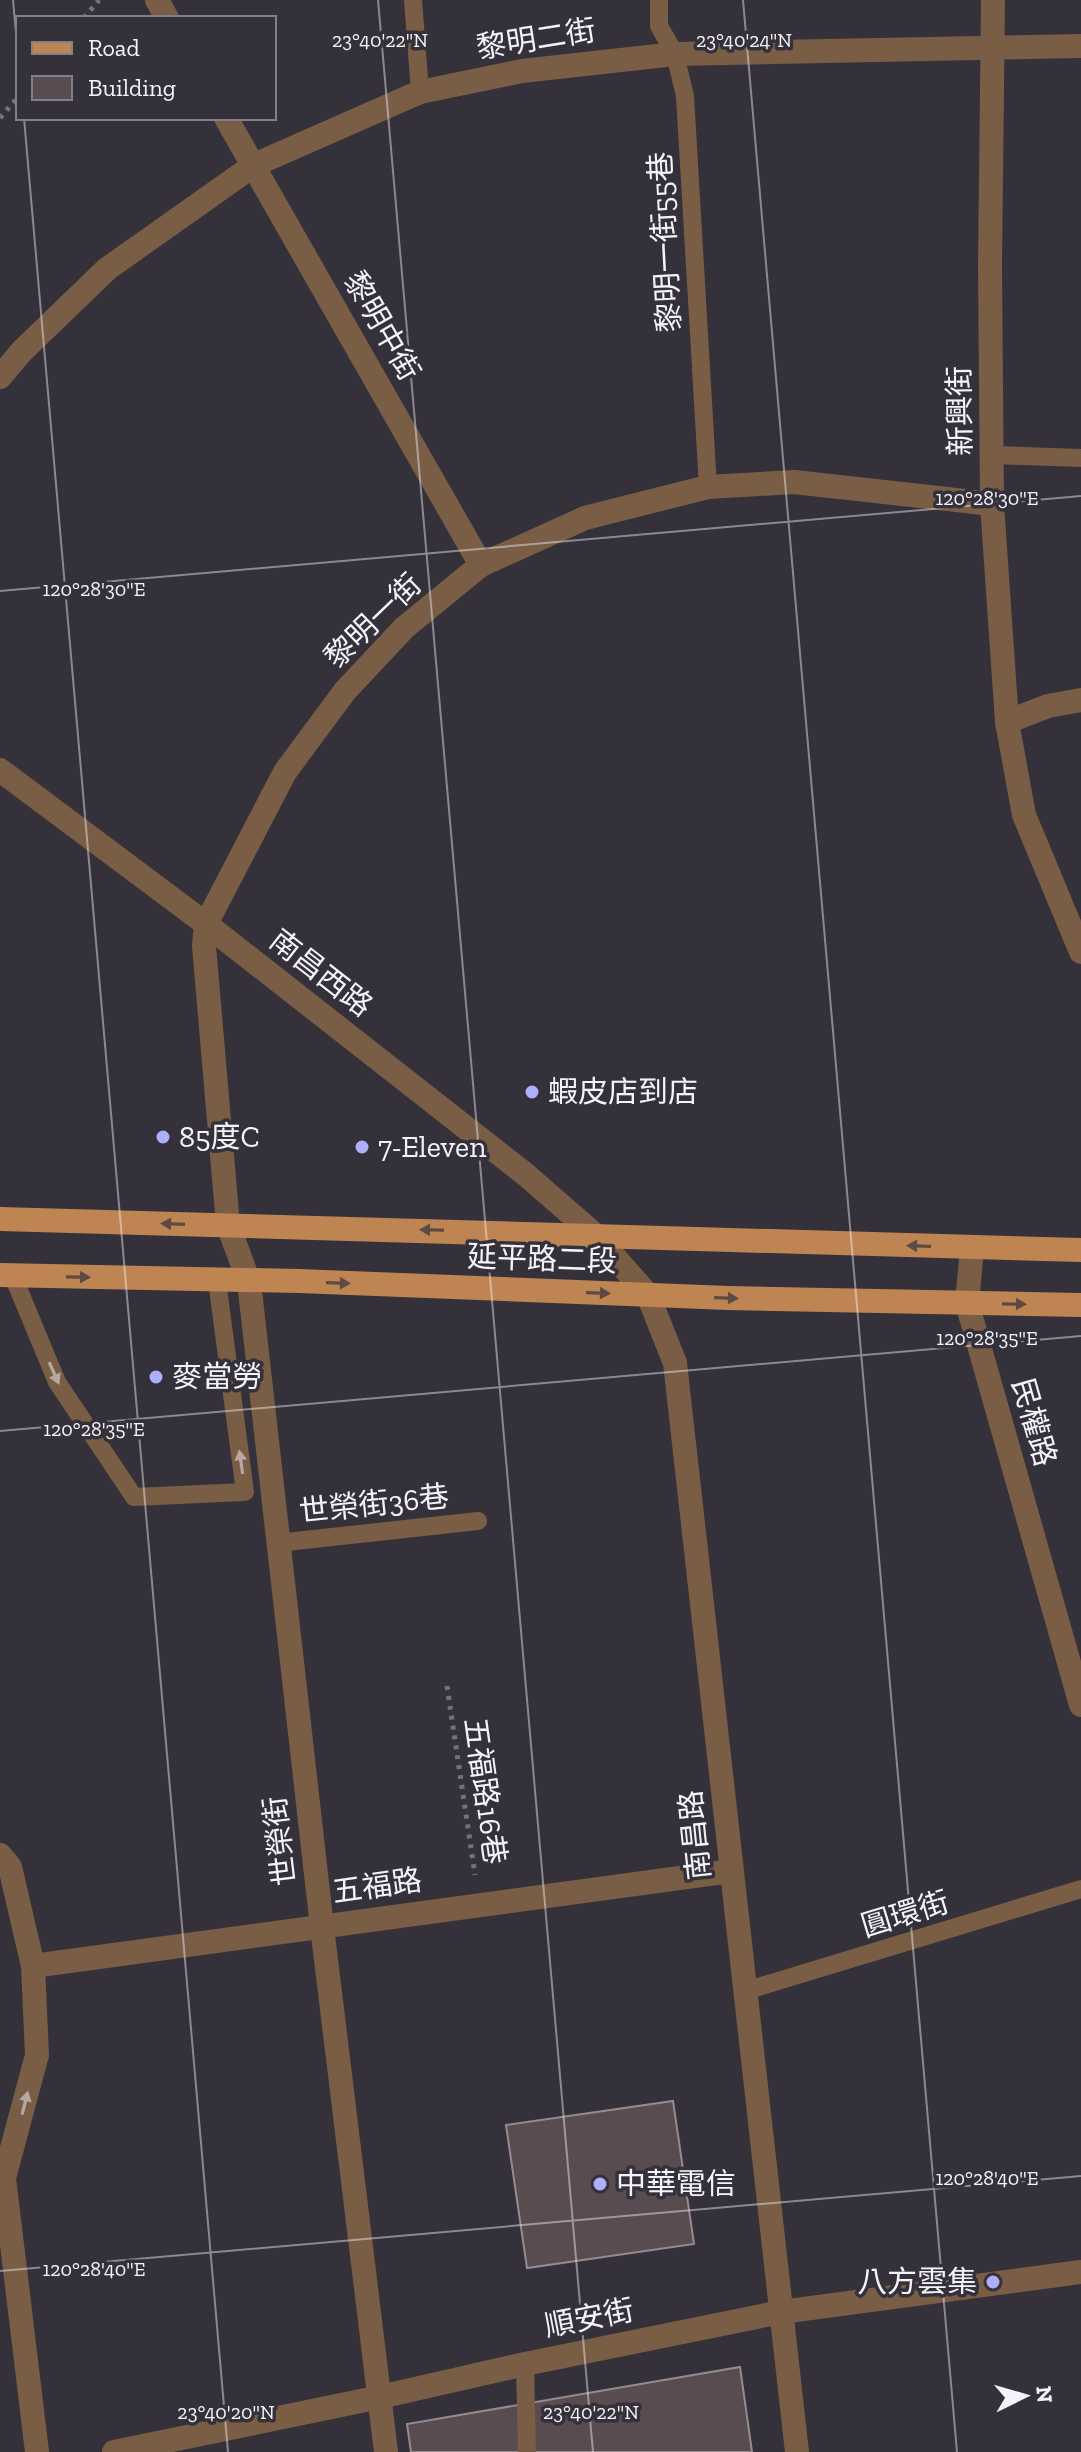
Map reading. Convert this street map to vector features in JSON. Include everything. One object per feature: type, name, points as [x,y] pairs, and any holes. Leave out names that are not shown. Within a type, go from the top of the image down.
[{"type":"main road","name":"延平路二段","points":[[0,1219],[1081,1250]]},
{"type":"main road","name":"延平路二段","points":[[7,1275],[1081,1305]]},
{"type":"street","name":"新興街","points":[[993,0],[990,266],[992,504],[1007,722],[1024,815],[1081,952]]},
{"type":"street","name":"黎明二街","points":[[0,377],[22,351],[107,269],[254,165],[420,92],[522,71],[675,54],[1081,46]]},
{"type":"street","name":"黎明中街","points":[[227,120],[481,565]]},
{"type":"street","name":"黎明一街","points":[[228,1225],[204,946],[206,924],[285,772],[345,691],[404,628],[481,565],[585,518],[708,487],[794,482],[992,504]]},
{"type":"street","points":[[1007,722],[1048,706],[1081,700]]},
{"type":"street","name":"南昌西路","points":[[0,770],[206,924],[513,1164],[594,1234]]},
{"type":"street","name":"世榮街","points":[[228,1225],[249,1282],[277,1543],[386,2452]]},
{"type":"street","name":"南昌路","points":[[594,1234],[648,1295],[675,1363],[797,2452]]},
{"type":"street","name":"民權路","points":[[972,1248],[967,1303],[1081,1705]]},
{"type":"street","points":[[0,1855],[10,1867],[33,1966],[37,2055],[2,2179],[37,2452]]},
{"type":"street","name":"五福路","points":[[33,1966],[731,1871]]},
{"type":"street","name":"順安街","points":[[114,2452],[781,2312],[1081,2272]]},
{"type":"lane","points":[[413,0],[420,92]]},
{"type":"lane","name":"黎明一街55巷","points":[[659,0],[659,26],[675,54],[685,96],[708,487]]},
{"type":"lane","points":[[992,455],[1081,458]]},
{"type":"lane","points":[[7,1275],[57,1382],[134,1497],[245,1492],[217,1281]]},
{"type":"lane","name":"世榮街36巷","points":[[277,1543],[478,1521]]},
{"type":"lane","name":"圓環街","points":[[745,1991],[1081,1889]]},
{"type":"lane","points":[[525,2364],[527,2452]]},
{"type":"path","points":[[86,16],[99,0]]},
{"type":"path","points":[[0,118],[16,99]]},
{"type":"path","name":"五福路16巷","points":[[447,1686],[479,1904]]},
{"type":"building","name":"中華電信","points":[[673,2101],[694,2244],[527,2268],[506,2125]]},
{"type":"building","points":[[740,2367],[752,2452],[411,2452],[407,2424]]},
{"type":"place","name":"蝦皮店到店","points":[[532,1092]]},
{"type":"place","name":"85度C","points":[[163,1137]]},
{"type":"place","name":"7-Eleven","points":[[362,1147]]},
{"type":"place","name":"麥當勞","points":[[156,1377]]},
{"type":"place","name":"中華電信","points":[[600,2184]]},
{"type":"place","name":"八方雲集","points":[[993,2282]]}]
